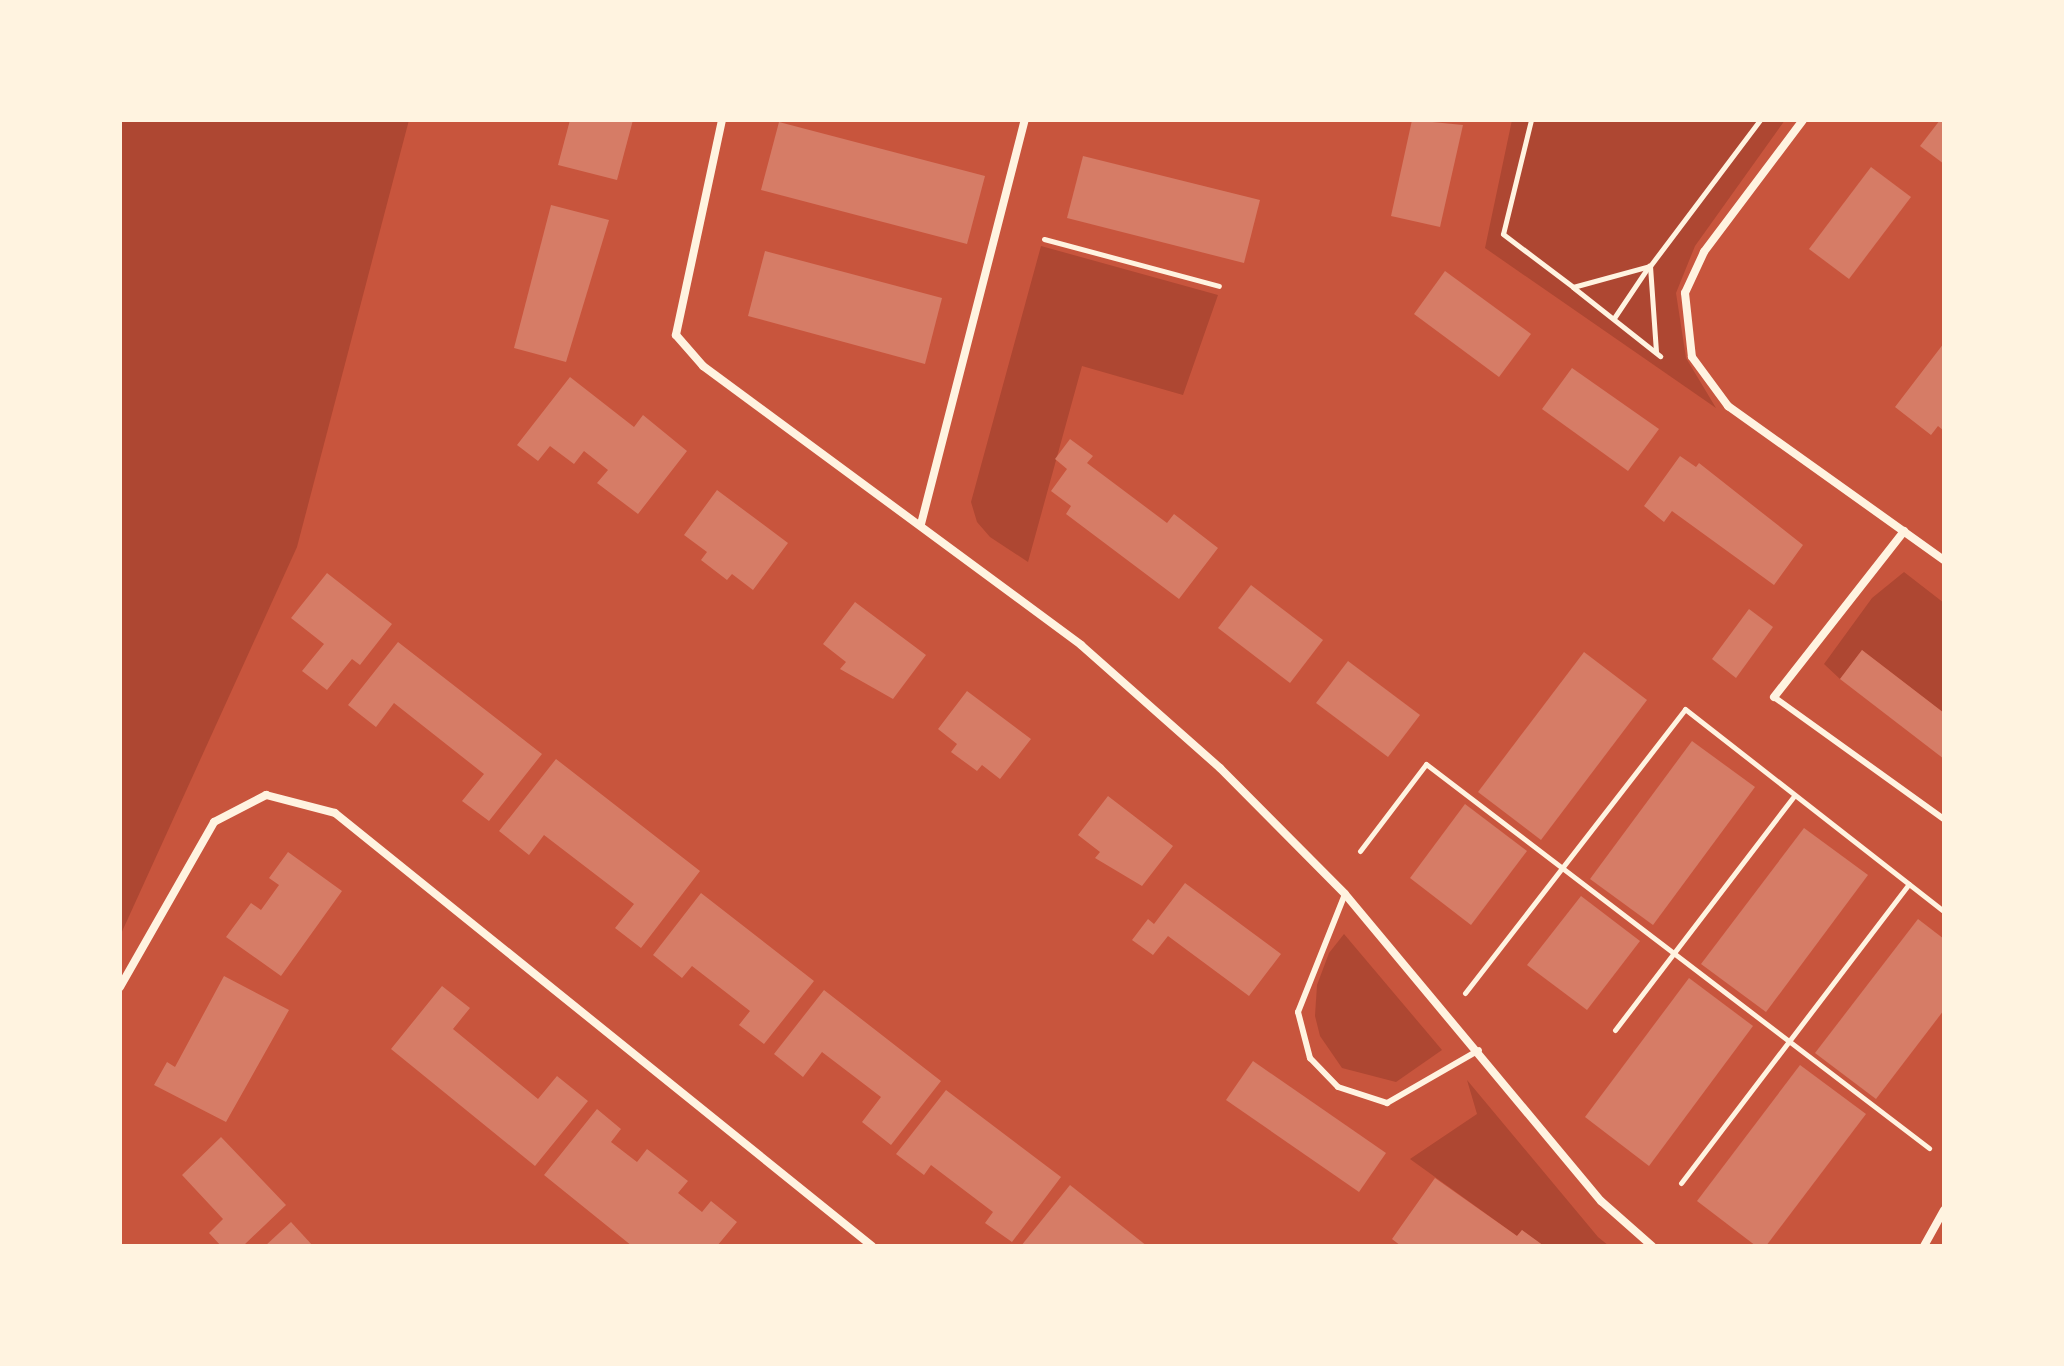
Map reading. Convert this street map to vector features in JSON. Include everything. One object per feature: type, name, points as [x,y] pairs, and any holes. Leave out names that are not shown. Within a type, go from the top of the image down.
[{"type":"street","points":[[722,120],[676,335],[703,366],[1081,645],[1220,768],[1345,894],[1480,1049],[1601,1201],[1652,1246]]},
{"type":"street","points":[[921,524],[1025,120]]},
{"type":"street","points":[[1803,120],[1704,252],[1685,293],[1692,357],[1728,406],[1944,560]]},
{"type":"street","points":[[1774,697],[1904,531]]},
{"type":"street","points":[[120,987],[214,822],[266,795],[335,813],[872,1246]]},
{"type":"street","points":[[1924,1246],[1944,1210]]},
{"type":"lane","points":[[1774,697],[1944,819]]},
{"type":"lane","points":[[1345,894],[1298,1012],[1310,1058],[1338,1087],[1387,1103],[1480,1049]]},
{"type":"path","points":[[1531,120],[1503,234],[1668,362]]},
{"type":"path","points":[[1614,318],[1760,120]]},
{"type":"path","points":[[1044,239],[1219,286]]},
{"type":"path","points":[[1573,287],[1650,266]]},
{"type":"path","points":[[1650,266],[1656,352]]},
{"type":"path","points":[[1449,1013],[1685,709],[1944,911]]},
{"type":"path","points":[[1360,851],[1426,764],[1929,1148]]},
{"type":"path","points":[[1615,1030],[1794,796]]},
{"type":"path","points":[[1681,1183],[1909,884]]},
{"type":"shaded area","points":[[120,120],[409,120],[297,547],[120,936]]},
{"type":"shaded area","points":[[1512,120],[1785,120],[1695,246],[1676,293],[1686,358],[1716,408],[1485,248]]},
{"type":"shaded area","points":[[1041,246],[1218,295],[1183,395],[1082,366],[1028,562],[990,537],[977,522],[971,502]]},
{"type":"shaded area","points":[[1904,572],[1944,603],[1944,713],[1862,650],[1840,679],[1824,664],[1872,598]]},
{"type":"shaded area","points":[[1344,934],[1442,1050],[1396,1082],[1342,1068],[1320,1036],[1315,1016],[1317,985],[1329,953]]},
{"type":"shaded area","points":[[1467,1080],[1598,1237],[1609,1246],[1544,1246],[1522,1230],[1517,1236],[1410,1159],[1477,1114]]},
{"type":"building","points":[[570,120],[633,120],[617,180],[558,165]]},
{"type":"building","points":[[1412,120],[1463,125],[1440,227],[1391,216]]},
{"type":"building","points":[[1940,120],[1944,120],[1944,164],[1920,146]]},
{"type":"building","points":[[779,122],[985,176],[967,244],[761,190]]},
{"type":"building","points":[[1083,156],[1260,200],[1244,263],[1067,218]]},
{"type":"building","points":[[1871,167],[1911,197],[1849,279],[1809,249]]},
{"type":"building","points":[[551,205],[609,220],[566,362],[514,348]]},
{"type":"building","points":[[765,251],[942,298],[925,364],[748,316]]},
{"type":"building","points":[[1445,271],[1531,334],[1499,377],[1414,314]]},
{"type":"building","points":[[1944,343],[1944,431],[1938,426],[1931,435],[1895,407]]},
{"type":"building","points":[[1572,368],[1659,429],[1628,471],[1542,409]]},
{"type":"building","points":[[570,377],[634,427],[643,415],[687,451],[638,514],[597,483],[608,470],[584,451],[574,464],[550,446],[538,461],[517,445]]},
{"type":"building","points":[[1070,439],[1093,456],[1087,463],[1167,523],[1174,514],[1218,548],[1179,599],[1066,514],[1071,506],[1051,491],[1067,469],[1055,459]]},
{"type":"building","points":[[1680,456],[1696,467],[1699,463],[1803,545],[1774,585],[1672,511],[1664,522],[1644,506]]},
{"type":"building","points":[[717,490],[788,543],[753,590],[732,574],[727,580],[701,560],[707,552],[684,535]]},
{"type":"building","points":[[327,573],[392,624],[360,665],[352,659],[327,690],[302,671],[324,644],[291,618]]},
{"type":"building","points":[[1251,585],[1323,640],[1290,683],[1218,628]]},
{"type":"building","points":[[855,602],[926,655],[893,699],[840,669],[846,662],[823,644]]},
{"type":"building","points":[[1749,609],[1773,627],[1736,678],[1712,659]]},
{"type":"building","points":[[398,642],[542,754],[489,821],[462,801],[484,774],[394,703],[376,727],[348,705]]},
{"type":"building","points":[[1862,650],[1944,713],[1944,759],[1840,679]]},
{"type":"building","points":[[1584,652],[1647,700],[1541,840],[1478,792]]},
{"type":"building","points":[[1348,661],[1420,715],[1388,757],[1316,703]]},
{"type":"building","points":[[967,691],[1031,739],[1000,779],[982,765],[977,771],[951,752],[957,744],[938,729]]},
{"type":"building","points":[[1692,741],[1755,787],[1653,925],[1590,879]]},
{"type":"building","points":[[556,759],[700,871],[641,948],[615,928],[634,904],[544,835],[529,855],[499,831]]},
{"type":"building","points":[[1108,796],[1173,846],[1142,886],[1095,858],[1100,852],[1078,835]]},
{"type":"building","points":[[1465,804],[1527,851],[1471,925],[1410,878]]},
{"type":"building","points":[[1804,828],[1868,875],[1766,1012],[1701,964]]},
{"type":"building","points":[[288,852],[342,891],[281,976],[226,937],[251,903],[261,910],[279,885],[269,878]]},
{"type":"building","points":[[1185,883],[1281,954],[1249,996],[1168,936],[1153,955],[1132,940],[1148,919],[1154,924]]},
{"type":"building","points":[[701,893],[814,981],[764,1044],[739,1025],[750,1011],[692,966],[682,978],[653,955]]},
{"type":"building","points":[[1581,896],[1640,941],[1587,1010],[1527,965]]},
{"type":"building","points":[[1918,919],[1944,939],[1944,1010],[1876,1099],[1815,1053]]},
{"type":"building","points":[[224,976],[289,1010],[226,1122],[154,1085],[167,1062],[175,1067]]},
{"type":"building","points":[[1689,978],[1753,1026],[1649,1166],[1585,1117]]},
{"type":"building","points":[[442,986],[470,1008],[453,1029],[538,1099],[557,1076],[588,1101],[535,1166],[391,1049]]},
{"type":"building","points":[[824,990],[941,1081],[891,1145],[862,1122],[881,1097],[822,1052],[803,1077],[774,1054]]},
{"type":"building","points":[[1253,1061],[1386,1153],[1359,1192],[1226,1100]]},
{"type":"building","points":[[1800,1065],[1866,1114],[1766,1246],[1756,1246],[1697,1201]]},
{"type":"building","points":[[946,1090],[1061,1177],[1012,1242],[985,1223],[993,1212],[931,1165],[924,1175],[896,1154]]},
{"type":"building","points":[[597,1109],[621,1129],[611,1142],[637,1162],[647,1149],[688,1181],[678,1193],[702,1212],[711,1201],[737,1222],[717,1246],[632,1246],[544,1175]]},
{"type":"building","points":[[221,1137],[286,1205],[243,1246],[221,1246],[209,1233],[223,1219],[182,1175]]},
{"type":"building","points":[[1435,1178],[1517,1236],[1522,1230],[1544,1246],[1401,1246],[1392,1239]]},
{"type":"building","points":[[1070,1185],[1147,1246],[1021,1246]]},
{"type":"building","points":[[291,1222],[313,1246],[265,1246]]}]
